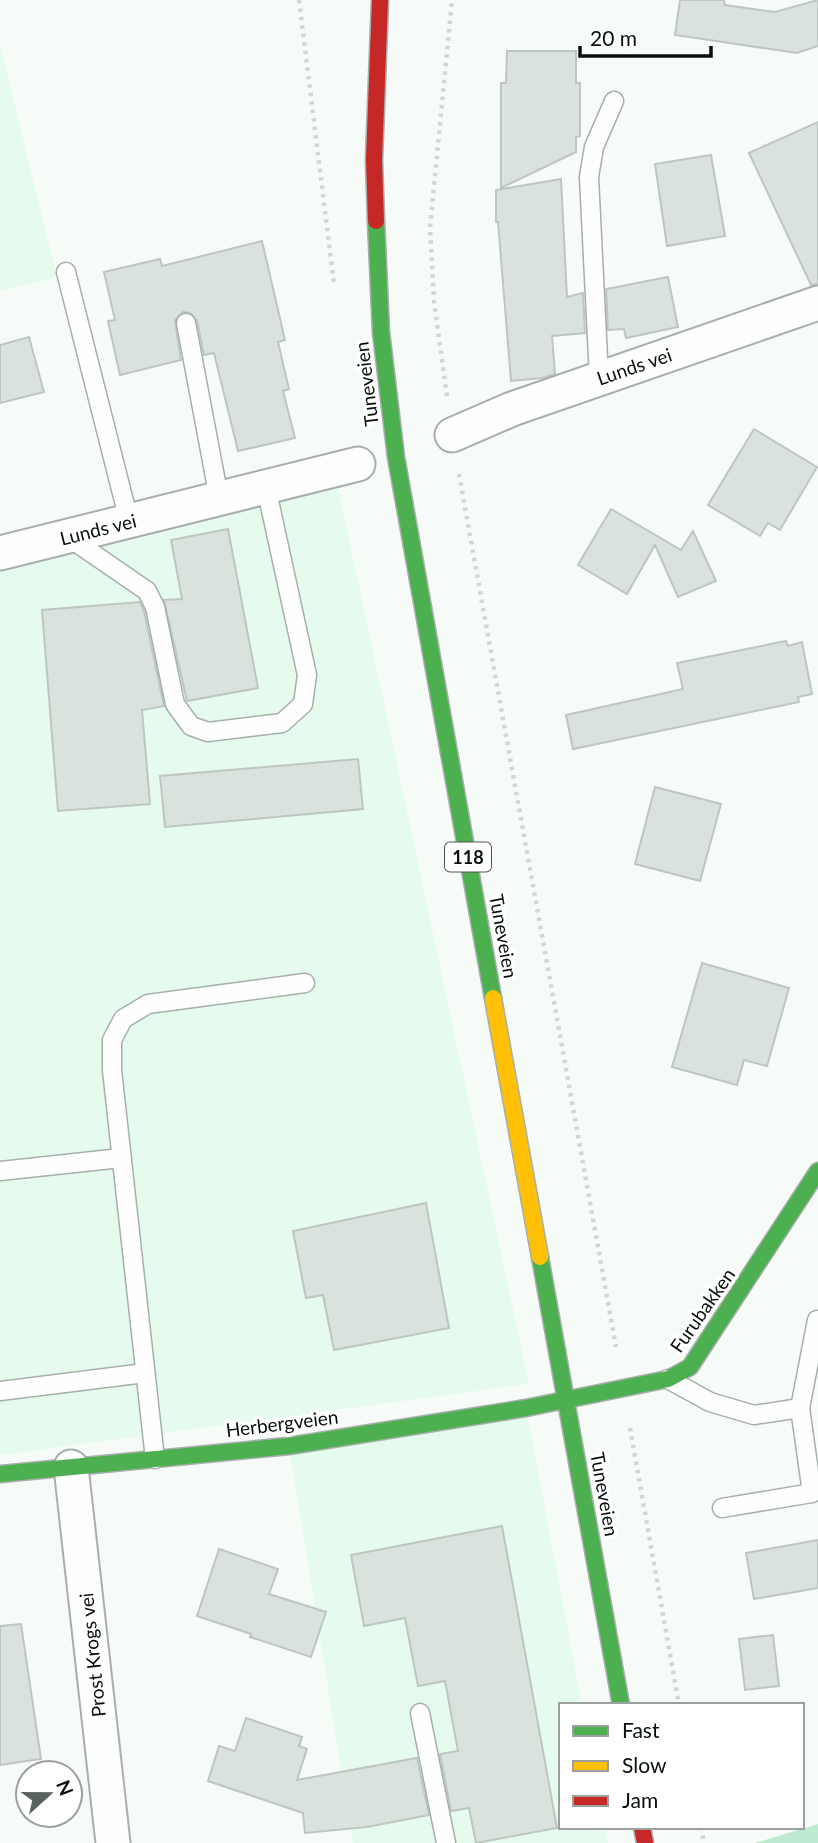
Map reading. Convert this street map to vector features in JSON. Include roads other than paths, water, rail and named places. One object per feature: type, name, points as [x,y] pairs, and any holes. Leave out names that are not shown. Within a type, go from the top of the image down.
[{"type":"main road","name":"Tuneveien","points":[[381,1],[374,160],[381,332],[396,457],[621,1703]]},
{"type":"main road","name":"Furubakken","points":[[566,1400],[668,1379],[691,1367],[818,1171]]},
{"type":"main road","name":"Herbergveien","points":[[0,1474],[289,1446],[566,1400]]},
{"type":"street","name":"Lunds vei","points":[[452,435],[512,408],[818,303]]},
{"type":"street","name":"Lunds vei","points":[[0,553],[358,464]]},
{"type":"street","name":"Prost Krogs vei","points":[[71,1466],[113,1843]]},
{"type":"lane","points":[[599,378],[589,177],[594,147],[614,101]]},
{"type":"lane","points":[[66,272],[129,521]]},
{"type":"lane","points":[[186,323],[219,498]]},
{"type":"lane","points":[[67,536],[147,591],[155,607],[176,704],[191,726],[208,732],[282,723],[303,704],[307,675],[266,486]]},
{"type":"lane","points":[[155,1459],[121,1158],[112,1070],[112,1040],[123,1019],[148,1004],[305,983]]},
{"type":"lane","points":[[0,1171],[121,1158]]},
{"type":"lane","points":[[722,1508],[812,1493],[800,1408],[817,1320]]},
{"type":"lane","points":[[0,1391],[145,1373]]},
{"type":"lane","points":[[668,1379],[710,1402],[754,1415],[800,1408]]},
{"type":"lane","points":[[420,1713],[446,1843]]}]
